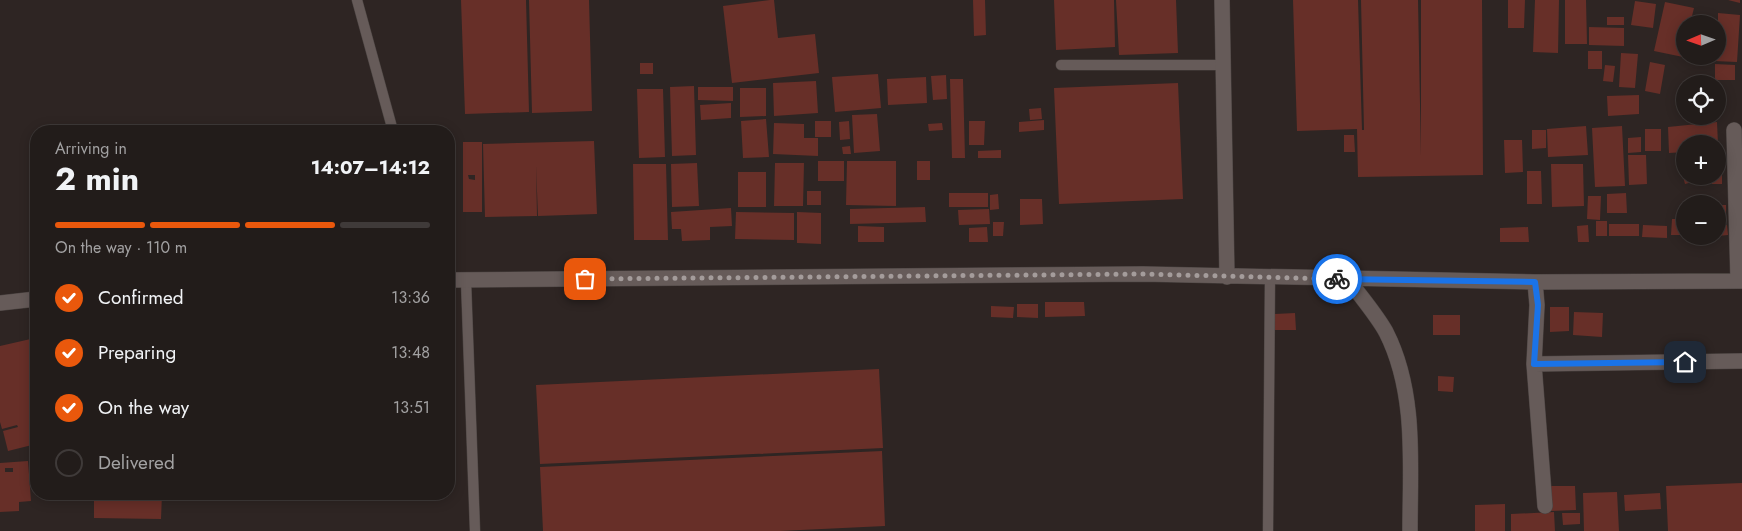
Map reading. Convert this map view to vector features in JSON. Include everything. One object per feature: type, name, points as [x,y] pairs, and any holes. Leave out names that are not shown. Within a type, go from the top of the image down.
[{"type":"street","points":[[1222,0],[1226,277]]},
{"type":"street","points":[[455,280],[1143,274],[1535,282],[1740,282],[1738,156],[1734,130]]},
{"type":"street","points":[[1348,279],[1385,332],[1402,373],[1410,431],[1410,531]]},
{"type":"street","points":[[1535,282],[1538,305],[1534,364],[1545,506]]},
{"type":"street","points":[[0,303],[30,300]]},
{"type":"street","points":[[1534,364],[1742,361]]},
{"type":"lane","points":[[357,0],[391,125]]},
{"type":"lane","points":[[1061,65],[1223,65]]},
{"type":"lane","points":[[1268,531],[1270,276]]},
{"type":"lane","points":[[466,280],[474,531]]},
{"type":"building","points":[[461,0],[526,0],[529,112],[465,114]]},
{"type":"building","points":[[529,0],[589,0],[592,111],[532,113]]},
{"type":"building","points":[[774,0],[778,38],[815,34],[819,73],[732,83],[723,6]]},
{"type":"building","points":[[973,0],[985,0],[986,35],[974,36]]},
{"type":"building","points":[[1054,0],[1114,0],[1115,47],[1056,50]]},
{"type":"building","points":[[1116,0],[1176,0],[1178,53],[1119,55]]},
{"type":"building","points":[[1293,0],[1358,0],[1362,130],[1364,130],[1361,0],[1418,0],[1421,156],[1421,0],[1482,0],[1483,175],[1358,177],[1357,129],[1297,131]]},
{"type":"building","points":[[1508,0],[1525,0],[1524,28],[1508,28]]},
{"type":"building","points":[[1535,0],[1559,0],[1558,53],[1533,52]]},
{"type":"building","points":[[1565,0],[1586,0],[1587,44],[1565,44]]},
{"type":"building","points":[[1728,0],[1740,0],[1740,3]]},
{"type":"building","points":[[1635,1],[1656,4],[1653,28],[1631,25]]},
{"type":"building","points":[[1665,2],[1694,8],[1692,15],[1676,15],[1676,56],[1654,51]]},
{"type":"building","points":[[1718,13],[1740,15],[1737,62],[1726,62],[1726,15],[1718,15]]},
{"type":"building","points":[[1607,17],[1624,17],[1624,25],[1607,25]]},
{"type":"building","points":[[1589,27],[1624,28],[1624,46],[1589,45]]},
{"type":"building","points":[[1588,51],[1602,51],[1602,69],[1588,69]]},
{"type":"building","points":[[1621,53],[1638,54],[1635,88],[1619,87]]},
{"type":"building","points":[[1650,62],[1665,65],[1660,94],[1645,91]]},
{"type":"building","points":[[640,63],[653,63],[653,74],[640,74]]},
{"type":"building","points":[[1605,65],[1615,66],[1613,82],[1603,81]]},
{"type":"building","points":[[1715,65],[1735,65],[1735,80],[1726,80],[1726,75],[1715,75]]},
{"type":"building","points":[[878,74],[881,108],[835,112],[832,77]]},
{"type":"building","points":[[946,75],[947,99],[933,100],[931,76]]},
{"type":"building","points":[[926,77],[927,103],[888,105],[887,79]]},
{"type":"building","points":[[950,79],[963,79],[965,158],[952,158]]},
{"type":"building","points":[[816,81],[818,113],[774,116],[773,83]]},
{"type":"building","points":[[1178,83],[1183,199],[1059,204],[1054,88]]},
{"type":"building","points":[[694,86],[696,155],[672,156],[670,87]]},
{"type":"building","points":[[698,87],[733,87],[733,101],[698,100]]},
{"type":"building","points":[[740,88],[766,88],[766,116],[740,117]]},
{"type":"building","points":[[637,89],[663,89],[665,157],[639,158]]},
{"type":"building","points":[[1639,95],[1639,114],[1608,116],[1607,96]]},
{"type":"building","points":[[731,103],[731,118],[701,120],[700,105]]},
{"type":"building","points":[[1041,108],[1042,119],[1030,120],[1029,109]]},
{"type":"building","points":[[877,114],[880,151],[854,153],[852,115]]},
{"type":"building","points":[[766,119],[769,157],[743,158],[741,121]]},
{"type":"building","points":[[1044,120],[1044,130],[1019,132],[1019,122]]},
{"type":"building","points":[[815,121],[831,121],[831,137],[815,137]]},
{"type":"building","points":[[849,121],[850,139],[840,140],[839,122]]},
{"type":"building","points":[[969,121],[985,121],[984,145],[969,145]]},
{"type":"building","points":[[774,123],[804,124],[804,138],[818,138],[818,156],[773,154]]},
{"type":"building","points":[[942,123],[943,130],[929,131],[928,124]]},
{"type":"building","points":[[1717,125],[1718,135],[1676,135],[1676,153],[1669,153],[1668,127]]},
{"type":"building","points":[[1586,126],[1588,155],[1548,157],[1547,129]]},
{"type":"building","points":[[1622,126],[1625,186],[1595,187],[1592,128]]},
{"type":"building","points":[[1645,129],[1661,129],[1661,151],[1645,151]]},
{"type":"building","points":[[1532,130],[1546,130],[1546,148],[1532,149]]},
{"type":"building","points":[[1344,135],[1354,135],[1355,152],[1344,152]]},
{"type":"building","points":[[1641,137],[1641,152],[1628,153],[1628,138]]},
{"type":"building","points":[[1504,140],[1522,140],[1523,172],[1505,173]]},
{"type":"building","points":[[594,141],[597,214],[538,216],[536,166],[537,216],[485,217],[483,144]]},
{"type":"building","points":[[463,142],[482,142],[482,212],[463,212]],"holes":[[[468,175],[475,175],[475,180],[469,179]]]},
{"type":"building","points":[[850,146],[851,154],[843,154],[842,147]]},
{"type":"building","points":[[1001,150],[1001,158],[978,158],[978,151]]},
{"type":"building","points":[[1628,155],[1646,155],[1647,184],[1629,185]]},
{"type":"building","points":[[818,161],[844,161],[844,181],[818,181]]},
{"type":"building","points":[[847,161],[896,161],[896,206],[846,205]]},
{"type":"building","points":[[917,161],[930,161],[930,180],[917,180]]},
{"type":"building","points":[[697,163],[699,206],[672,207],[671,164]]},
{"type":"building","points":[[775,163],[804,163],[803,206],[774,206]]},
{"type":"building","points":[[633,164],[666,164],[668,240],[634,240]]},
{"type":"building","points":[[1551,164],[1583,164],[1584,206],[1552,207]]},
{"type":"building","points":[[1527,171],[1541,171],[1542,204],[1527,204]]},
{"type":"building","points":[[738,172],[766,172],[766,207],[738,207]]},
{"type":"building","points":[[807,191],[821,191],[821,205],[807,205]]},
{"type":"building","points":[[949,193],[988,193],[988,207],[949,207]]},
{"type":"building","points":[[1626,193],[1627,213],[1607,213],[1607,194]]},
{"type":"building","points":[[998,194],[999,209],[990,210],[990,195]]},
{"type":"building","points":[[1588,196],[1601,196],[1600,220],[1587,219]]},
{"type":"building","points":[[1020,199],[1042,199],[1043,224],[1020,225]]},
{"type":"building","points":[[925,207],[926,222],[850,224],[850,209]]},
{"type":"building","points":[[731,208],[732,226],[710,227],[710,240],[682,241],[681,229],[672,229],[671,212]]},
{"type":"building","points":[[989,209],[990,224],[959,225],[958,210]]},
{"type":"building","points":[[736,212],[794,213],[794,240],[735,239]]},
{"type":"building","points":[[797,212],[821,213],[821,244],[797,243]]},
{"type":"building","points":[[1672,219],[1676,219],[1676,235],[1671,235]]},
{"type":"building","points":[[1596,221],[1607,221],[1607,236],[1596,236]]},
{"type":"building","points":[[993,222],[1004,222],[1003,236],[993,236]]},
{"type":"building","points":[[1609,224],[1639,224],[1639,236],[1609,236]]},
{"type":"building","points":[[1588,225],[1589,242],[1578,242],[1577,226]]},
{"type":"building","points":[[1643,225],[1667,226],[1667,238],[1642,237]]},
{"type":"building","points":[[858,226],[884,227],[884,242],[858,242]]},
{"type":"building","points":[[987,227],[988,242],[969,242],[969,228]]},
{"type":"building","points":[[1528,227],[1529,242],[1500,242],[1500,228]]},
{"type":"building","points":[[1045,302],[1084,302],[1085,316],[1045,317]]},
{"type":"building","points":[[1017,304],[1038,304],[1038,318],[1017,317]]},
{"type":"building","points":[[991,306],[1014,307],[1013,318],[991,317]]},
{"type":"building","points":[[1550,307],[1569,307],[1569,331],[1550,332]]},
{"type":"building","points":[[1574,312],[1603,313],[1602,337],[1573,335]]},
{"type":"building","points":[[1295,313],[1296,330],[1275,330],[1275,314]]},
{"type":"building","points":[[1433,315],[1460,315],[1460,335],[1433,335]]},
{"type":"building","points":[[30,339],[30,446],[8,451],[3,431],[18,427],[17,425],[2,429],[0,422],[0,346]]},
{"type":"building","points":[[879,369],[883,448],[540,464],[536,385]]},
{"type":"building","points":[[1438,376],[1454,377],[1453,392],[1438,391]]},
{"type":"building","points":[[882,451],[885,526],[780,531],[543,531],[540,467]]},
{"type":"building","points":[[28,461],[31,501],[19,502],[19,511],[0,512],[0,463]],"holes":[[[5,468],[13,468],[13,472],[5,472]]]},
{"type":"building","points":[[1742,483],[1742,531],[1668,531],[1666,486]]},
{"type":"building","points":[[1550,486],[1575,486],[1576,510],[1551,511]]},
{"type":"building","points":[[1617,492],[1619,531],[1584,531],[1583,493]]},
{"type":"building","points":[[1660,493],[1661,509],[1625,511],[1624,495]]},
{"type":"building","points":[[94,500],[162,500],[161,519],[94,518]]},
{"type":"building","points":[[1505,504],[1505,531],[1475,531],[1475,505]]},
{"type":"building","points":[[1554,512],[1555,531],[1511,531],[1511,514]]},
{"type":"building","points":[[1562,513],[1580,513],[1580,524],[1563,525]]},
{"type":"way so far","points":[[585,279],[1143,274],[1337,279]]},
{"type":"route","points":[[1337,279],[1535,282],[1538,305],[1534,364],[1685,362]]}]
